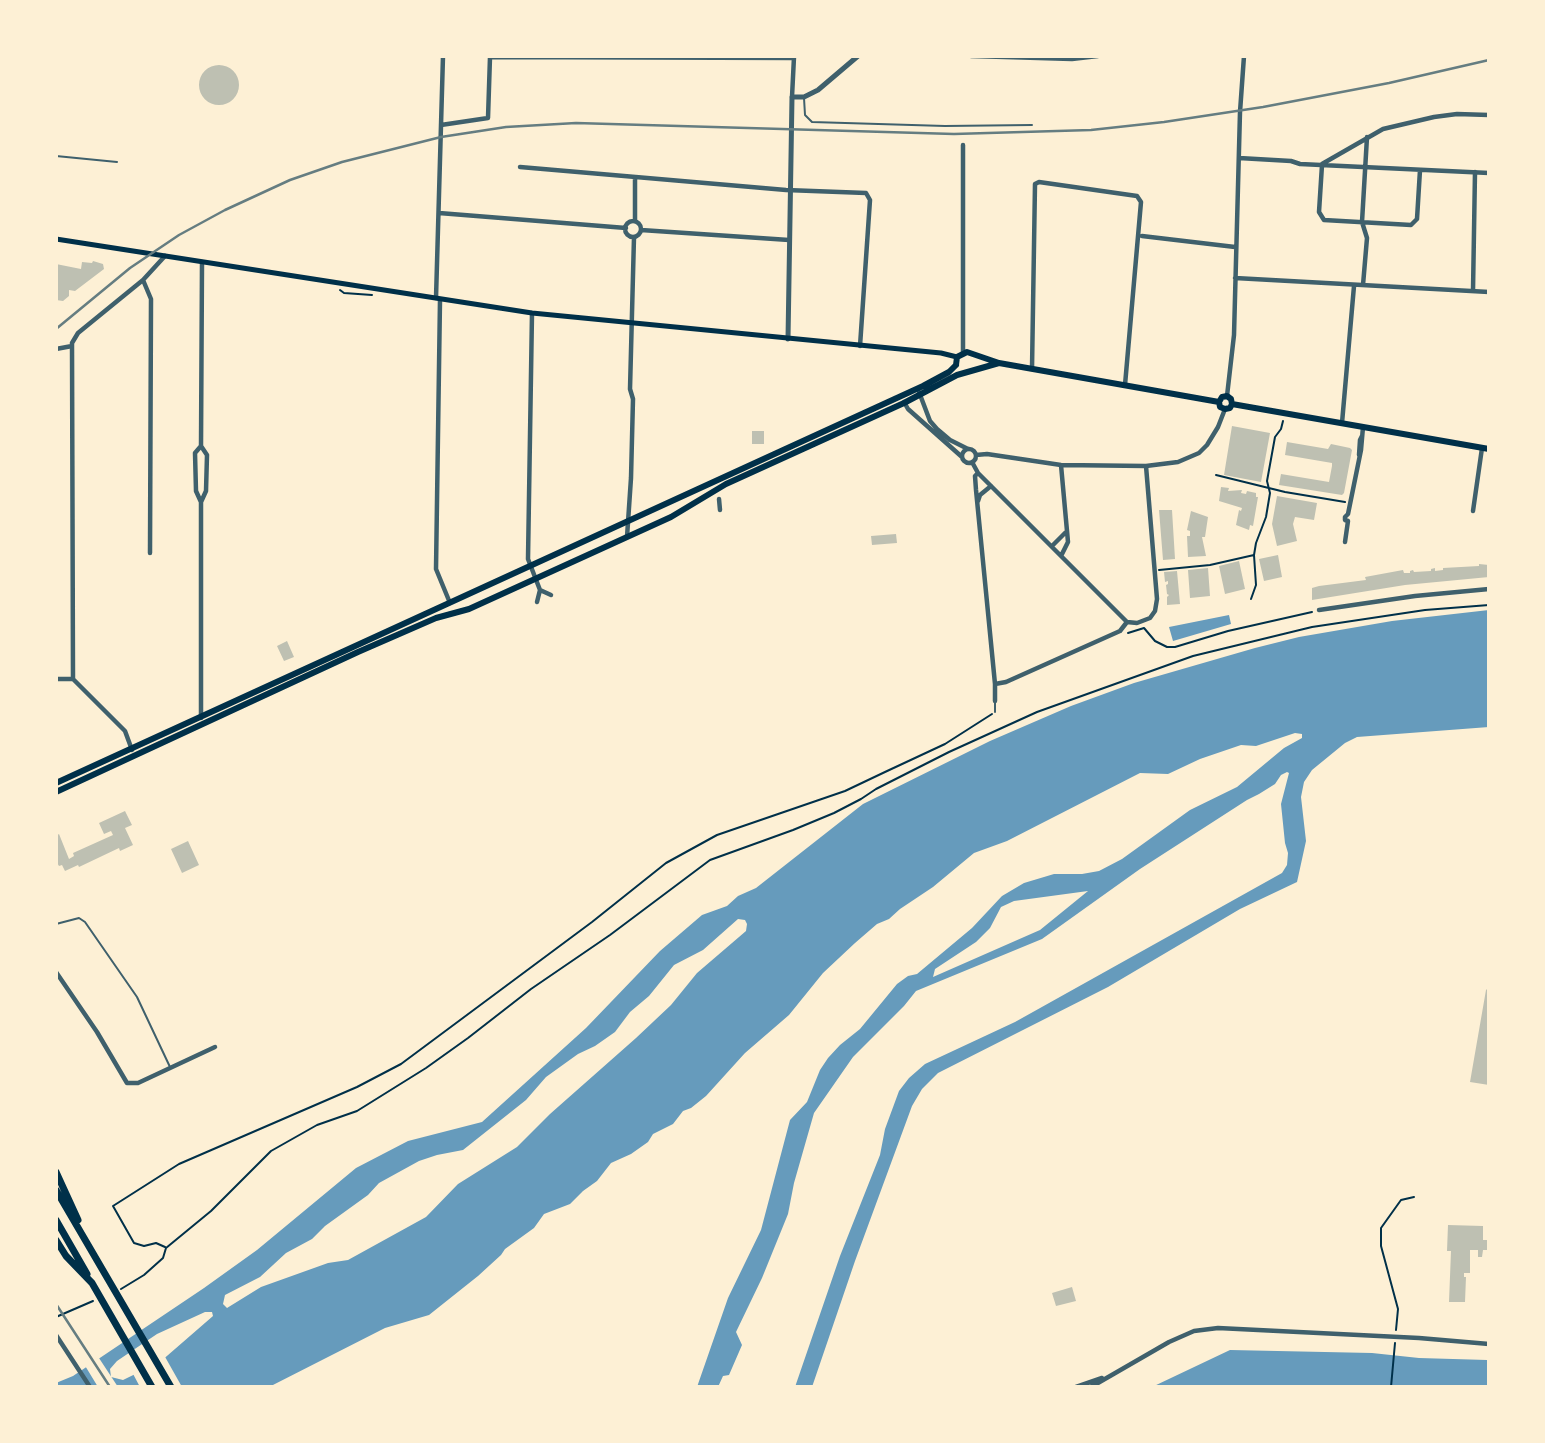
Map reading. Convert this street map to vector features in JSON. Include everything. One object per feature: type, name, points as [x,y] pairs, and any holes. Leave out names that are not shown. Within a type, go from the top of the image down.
[{"type":"highway","points":[[56,1172],[85,1237]]},
{"type":"highway","points":[[56,1190],[171,1387]]},
{"type":"highway","points":[[56,1220],[152,1387]]},
{"type":"highway","points":[[56,1240],[66,1256],[92,1283]]},
{"type":"main road","points":[[56,239],[532,313],[947,354],[959,358]]},
{"type":"main road","points":[[202,720],[436,618],[469,609],[671,517],[726,484],[904,402],[948,372],[959,358],[970,353],[999,363],[1219,401]]},
{"type":"main road","points":[[974,370],[977,363],[975,356]]},
{"type":"main road","points":[[959,358],[963,373]]},
{"type":"main road","points":[[56,792],[133,752],[450,603],[904,394],[999,363]]},
{"type":"main road","points":[[1227,396],[1231,398],[1232,404],[1225,410],[1220,407],[1219,401],[1227,396]]},
{"type":"main road","points":[[1232,404],[1485,448]]},
{"type":"main road","points":[[56,783],[133,752]]},
{"type":"street","points":[[443,56],[436,569],[450,603]]},
{"type":"street","points":[[792,97],[804,97],[818,90],[858,56]]},
{"type":"street","points":[[971,56],[1072,60],[1098,56]]},
{"type":"street","points":[[1227,396],[1234,335],[1235,247],[1244,56]]},
{"type":"street","points":[[441,125],[488,118],[490,57],[793,57],[788,339]]},
{"type":"street","points":[[1322,165],[1383,129],[1434,117],[1457,114],[1489,115]]},
{"type":"street","points":[[1363,285],[1367,238],[1362,222],[1367,137]]},
{"type":"street","points":[[959,358],[963,145]]},
{"type":"street","points":[[1239,158],[1489,173]]},
{"type":"street","points":[[1322,165],[1319,212],[1324,220],[1411,225],[1417,219],[1420,170]]},
{"type":"street","points":[[520,167],[790,190],[862,192],[869,196],[860,346]]},
{"type":"street","points":[[1473,291],[1475,173]]},
{"type":"street","points":[[635,177],[635,221]]},
{"type":"street","points":[[1032,369],[1035,184],[1040,182],[1137,197],[1141,202],[1125,385]]},
{"type":"street","points":[[439,213],[625,228]]},
{"type":"street","points":[[625,228],[629,222],[635,221],[641,226],[641,230]]},
{"type":"street","points":[[625,228],[628,234],[634,237]]},
{"type":"street","points":[[627,537],[631,478],[634,237],[641,230],[789,240]]},
{"type":"street","points":[[1142,236],[1235,247]]},
{"type":"street","points":[[73,680],[72,346],[78,333],[143,280],[166,255]]},
{"type":"street","points":[[201,502],[206,491],[207,455],[201,446],[202,262]]},
{"type":"street","points":[[1235,278],[1489,292]]},
{"type":"street","points":[[143,280],[151,299],[150,553]]},
{"type":"street","points":[[1342,423],[1354,286]]},
{"type":"street","points":[[532,313],[528,559],[540,590],[537,602]]},
{"type":"street","points":[[56,349],[72,346]]},
{"type":"street","points":[[918,391],[930,421],[937,429],[976,455]]},
{"type":"street","points":[[904,394],[908,409],[966,462],[972,462]]},
{"type":"street","points":[[976,455],[987,454],[1061,465],[1146,466],[1178,462],[1199,453],[1207,445],[1225,410]]},
{"type":"street","points":[[1348,522],[1345,520],[1363,427]]},
{"type":"street","points":[[201,446],[195,453],[196,491],[201,502],[202,720]]},
{"type":"street","points":[[1473,512],[1485,448]]},
{"type":"street","points":[[962,457],[963,452],[968,449]]},
{"type":"street","points":[[972,462],[976,455]]},
{"type":"street","points":[[972,462],[978,473],[1127,622],[1138,623],[1150,618],[1155,611],[1157,599],[1146,466]]},
{"type":"street","points":[[1061,465],[1068,542],[1061,555]]},
{"type":"street","points":[[978,473],[975,476],[995,701]]},
{"type":"street","points":[[1345,542],[1348,522],[1352,519],[1350,514],[1353,485]]},
{"type":"street","points":[[978,502],[980,495],[991,486]]},
{"type":"street","points":[[719,499],[720,510]]},
{"type":"street","points":[[1052,546],[1063,538],[1066,532]]},
{"type":"street","points":[[1318,610],[1489,589]]},
{"type":"street","points":[[540,590],[551,595]]},
{"type":"street","points":[[995,684],[1006,682],[1120,631],[1127,622]]},
{"type":"street","points":[[56,679],[73,680],[125,731],[133,752]]},
{"type":"street","points":[[56,972],[97,1032],[127,1083],[138,1083],[215,1047]]},
{"type":"street","points":[[1091,1387],[1178,1338],[1194,1331],[1218,1328],[1489,1344]]},
{"type":"street","points":[[56,1335],[90,1387]]},
{"type":"street","points":[[1076,1387],[1106,1377]]},
{"type":"street","points":[[1106,1377],[1109,1387]]},
{"type":"lane","points":[[804,97],[806,115],[812,121],[945,126],[1032,125]]},
{"type":"lane","points":[[56,156],[117,162]]},
{"type":"lane","points":[[995,701],[995,712]]},
{"type":"lane","points":[[56,924],[79,918],[85,922],[137,997],[170,1068]]},
{"type":"path","points":[[1251,599],[1256,585],[1254,555],[1270,494],[1267,481],[1275,437],[1282,429],[1283,421]]},
{"type":"path","points":[[1216,475],[1285,492],[1349,503]]},
{"type":"path","points":[[1155,570],[1210,565],[1254,555]]},
{"type":"path","points":[[131,1284],[163,1258],[166,1248],[211,1211],[271,1152],[317,1125],[357,1111],[426,1068],[710,860],[834,813],[949,752],[1037,712],[1193,656],[1312,627],[1425,610],[1489,605]]},
{"type":"path","points":[[1123,632],[1129,633],[1144,628],[1155,641],[1167,647],[1174,647],[1228,631],[1310,613]]},
{"type":"path","points":[[166,1248],[156,1243],[144,1246],[134,1243],[113,1206],[179,1164],[357,1087],[401,1064],[592,922],[666,863],[717,835],[845,791],[945,744],[995,712]]},
{"type":"path","points":[[1391,1387],[1398,1309],[1381,1246],[1381,1228],[1401,1200],[1415,1197]]},
{"type":"water","points":[[1489,610],[1489,727],[1357,737],[1345,743],[1312,770],[1304,782],[1301,797],[1306,841],[1297,882],[1240,909],[1108,987],[938,1073],[922,1089],[912,1106],[812,1387],[795,1387],[840,1256],[880,1155],[885,1129],[899,1091],[909,1078],[925,1064],[1015,1022],[1282,873],[1287,865],[1288,853],[1281,804],[1289,773],[1281,775],[1275,784],[1140,869],[1042,939],[916,991],[853,1057],[814,1113],[788,1214],[736,1332],[742,1345],[729,1375],[723,1376],[718,1387],[697,1387],[728,1298],[761,1230],[790,1120],[807,1102],[828,1058],[860,1029],[897,984],[908,976],[917,974],[972,928],[1002,896],[1024,883],[1054,874],[1099,871],[1122,859],[1190,810],[1237,787],[1284,748],[1302,738],[1302,734],[1295,733],[1256,746],[1241,745],[1200,759],[1168,774],[1140,773],[1007,841],[974,853],[933,887],[889,919],[877,924],[855,943],[823,973],[789,1015],[745,1053],[706,1096],[683,1111],[673,1124],[653,1134],[648,1142],[631,1154],[611,1163],[597,1181],[570,1204],[544,1214],[534,1228],[505,1249],[478,1276],[429,1315],[385,1328],[269,1387],[56,1387],[56,1383],[73,1376],[257,1250],[356,1168],[408,1141],[482,1122],[586,1028],[660,951],[702,915],[727,906],[738,896],[756,888],[863,804],[990,741],[1071,706],[1134,683],[1299,637],[1392,621]],"holes":[[[1088,891],[1040,930],[933,977],[935,969],[976,942],[990,928],[1001,907],[1014,901]],[[738,919],[745,920],[746,931],[697,973],[671,1005],[636,1038],[517,1147],[458,1184],[426,1217],[348,1260],[328,1263],[261,1287],[227,1308],[223,1304],[225,1295],[260,1277],[286,1253],[312,1239],[325,1226],[368,1195],[379,1183],[419,1161],[463,1150],[526,1100],[546,1077],[615,1032],[674,965],[703,950]],[[205,1312],[212,1312],[213,1316],[160,1362],[123,1380],[111,1377],[110,1369],[117,1361],[157,1334]]]},
{"type":"water","points":[[1229,615],[1231,624],[1173,641],[1169,627]]},
{"type":"water","points":[[1230,1350],[1372,1353],[1419,1358],[1489,1360],[1489,1387],[1152,1387]]},
{"type":"pier","points":[[97,1355],[118,1387],[98,1387],[84,1364]]},
{"type":"pier","points":[[164,1355],[182,1387],[140,1387],[132,1372]]},
{"type":"building","points":[[219,65],[227,66],[233,71],[238,77],[238,93],[233,99],[227,104],[219,105],[211,104],[205,99],[200,93],[199,85],[200,77],[205,71],[211,66]]},
{"type":"building","points":[[82,262],[103,264],[104,269],[75,291],[69,290],[69,296],[63,301],[56,300],[56,264],[81,269]]},
{"type":"building","points":[[1232,426],[1270,433],[1261,482],[1224,475]]},
{"type":"building","points":[[752,431],[764,431],[764,444],[752,444]]},
{"type":"building","points":[[1287,442],[1328,449],[1331,444],[1350,448],[1352,450],[1344,493],[1342,495],[1279,485],[1281,474],[1329,482],[1332,466],[1332,463],[1285,455]]},
{"type":"building","points":[[1221,487],[1229,488],[1228,491],[1256,493],[1258,497],[1253,526],[1250,525],[1249,530],[1236,525],[1239,510],[1242,508],[1219,501]]},
{"type":"building","points":[[1277,496],[1317,503],[1314,520],[1295,517],[1293,524],[1297,541],[1277,546],[1272,524]]},
{"type":"building","points":[[1159,510],[1172,510],[1175,559],[1163,560]]},
{"type":"building","points":[[1191,511],[1208,517],[1205,537],[1202,537],[1206,556],[1188,557],[1187,536],[1190,536],[1190,531],[1187,530]]},
{"type":"building","points":[[896,534],[897,543],[872,545],[871,536]]},
{"type":"building","points":[[1278,555],[1282,577],[1264,581],[1259,559]]},
{"type":"building","points":[[1239,561],[1245,589],[1225,594],[1219,566]]},
{"type":"building","points":[[1489,565],[1489,577],[1405,585],[1312,600],[1312,588],[1319,586],[1366,580],[1365,577],[1403,570],[1404,573],[1410,573],[1413,570],[1431,571],[1435,568],[1435,571]]},
{"type":"building","points":[[1208,568],[1210,596],[1190,598],[1188,570]]},
{"type":"building","points":[[1177,571],[1180,604],[1167,605],[1168,581],[1165,582],[1164,572]]},
{"type":"building","points":[[287,641],[294,657],[284,661],[277,646]]},
{"type":"building","points":[[125,811],[132,825],[125,828],[133,845],[120,851],[119,848],[65,871],[62,865],[59,866],[56,861],[56,836],[59,834],[69,859],[74,856],[73,853],[113,835],[111,831],[104,834],[99,823]]},
{"type":"building","points":[[188,841],[199,865],[182,873],[171,849]]},
{"type":"building","points":[[1489,987],[1489,1085],[1470,1082],[1486,990]]},
{"type":"building","points":[[1448,1225],[1483,1226],[1483,1240],[1489,1240],[1488,1250],[1483,1250],[1482,1257],[1478,1257],[1478,1250],[1470,1250],[1470,1273],[1464,1273],[1465,1302],[1449,1302],[1451,1251],[1447,1251]]},
{"type":"building","points":[[1072,1287],[1076,1301],[1056,1306],[1052,1293]]},
{"type":"railway","points":[[56,329],[130,268],[179,235],[225,210],[290,180],[342,162],[441,137],[506,127],[576,123],[954,134],[1091,130],[1263,107],[1389,83],[1489,60]]},
{"type":"railway","points":[[56,1304],[110,1387]]}]
